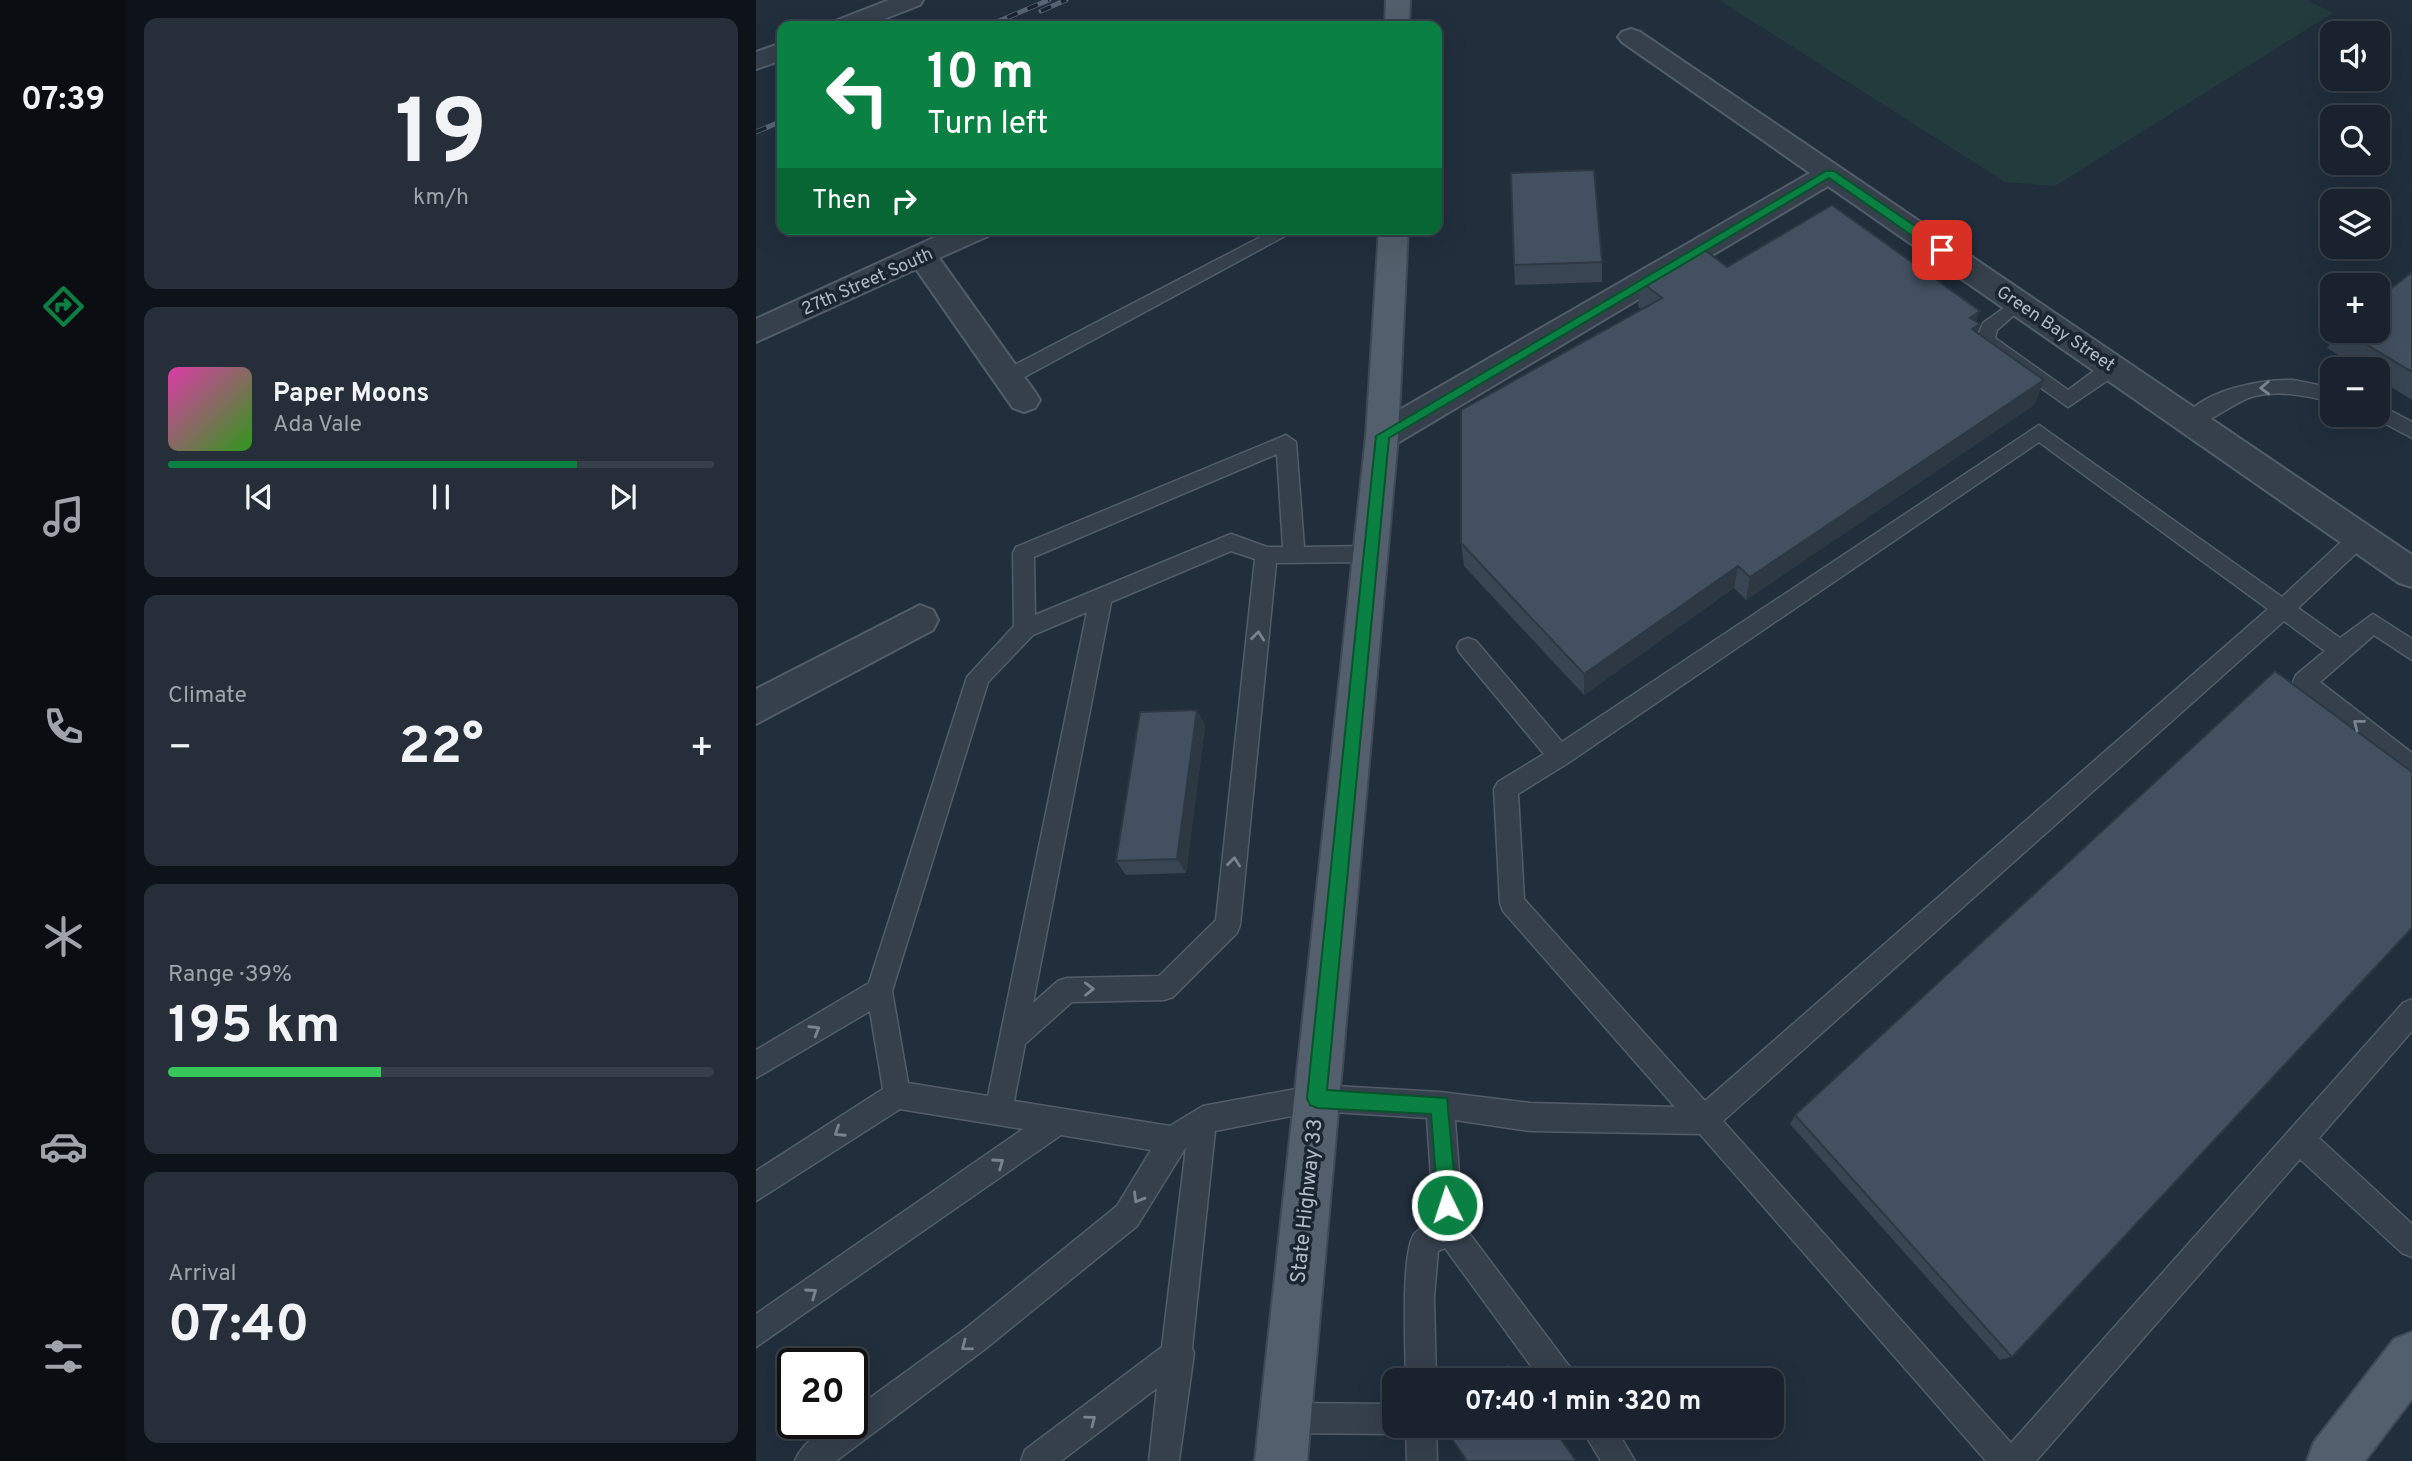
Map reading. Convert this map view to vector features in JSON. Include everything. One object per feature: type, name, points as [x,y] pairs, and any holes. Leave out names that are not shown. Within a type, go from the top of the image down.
[{"type":"main road","points":[[1397,21],[1398,0]]},
{"type":"main road","name":"State Highway 33","points":[[1281,1461],[1382,436],[1394,235]]},
{"type":"main road","points":[[2333,1461],[2412,1357]]},
{"type":"street","points":[[857,21],[911,0]]},
{"type":"street","name":"Green Bay Street","points":[[1631,37],[2412,573]]},
{"type":"street","points":[[756,61],[777,53]]},
{"type":"street","points":[[1382,436],[1830,173]]},
{"type":"street","name":"27th Street South","points":[[756,331],[966,235]]},
{"type":"street","points":[[922,256],[1016,389]]},
{"type":"street","points":[[756,708],[920,620]]},
{"type":"lane","points":[[1016,389],[1280,235]]},
{"type":"lane","points":[[2020,303],[1989,327],[1986,341],[2068,400],[2113,367]]},
{"type":"lane","points":[[2192,421],[2221,399],[2253,388],[2304,388],[2320,392]]},
{"type":"lane","points":[[2390,418],[2412,431]]},
{"type":"lane","points":[[2007,1461],[1512,903],[1506,789],[1560,756],[2039,432],[2340,650]]},
{"type":"lane","points":[[1025,629],[1023,553],[1286,442],[1294,556]]},
{"type":"lane","points":[[810,1461],[975,1339],[1127,1216],[1173,1140],[1203,1120],[1317,1098],[1440,1105],[1530,1117],[1703,1121],[2283,610],[2360,537]]},
{"type":"lane","points":[[897,1095],[880,991],[978,677],[1025,629],[1231,542],[1266,555],[1370,554]]},
{"type":"lane","points":[[1014,1035],[1067,990],[1164,988],[1228,925],[1266,555]]},
{"type":"lane","points":[[998,1112],[1101,597]]},
{"type":"lane","points":[[2412,651],[2373,623],[2304,681],[2412,766]]},
{"type":"lane","points":[[1468,646],[1560,756]]},
{"type":"lane","points":[[756,1065],[880,991]]},
{"type":"lane","points":[[2016,1461],[2412,1012]]},
{"type":"lane","points":[[756,1187],[897,1095],[1173,1140]]},
{"type":"lane","points":[[1440,1105],[1449,1230],[1551,1368]]},
{"type":"lane","points":[[1164,1461],[1203,1120]]},
{"type":"lane","points":[[756,1332],[1057,1122]]},
{"type":"lane","points":[[2299,1139],[2412,1243]]},
{"type":"lane","points":[[1421,1368],[1419,1297],[1425,1243],[1449,1230]]},
{"type":"lane","points":[[1036,1461],[1178,1353]]},
{"type":"lane","points":[[1285,1418],[1382,1419]]},
{"type":"lane","points":[[1421,1438],[1422,1461]]},
{"type":"lane","points":[[1604,1438],[1620,1461]]},
{"type":"green space","points":[[1719,0],[2307,0],[2333,13],[2055,186],[2005,182]]},
{"type":"building","points":[[1594,170],[1602,262],[1514,265],[1511,173]]},
{"type":"building","points":[[1832,205],[1980,311],[1970,318],[1980,324],[1972,329],[2044,380],[1750,577],[1738,566],[1584,674],[1461,543],[1461,410],[1662,298],[1640,281],[1701,247],[1727,267]]},
{"type":"building","points":[[2412,272],[2412,372],[2364,343],[2390,343],[2390,289]]},
{"type":"building","points":[[2275,671],[2412,772],[2412,928],[2012,1357],[1795,1115]]},
{"type":"building","points":[[1197,710],[1177,859],[1116,861],[1140,712]]},
{"type":"building","points":[[1451,1438],[1560,1438],[1576,1461],[1467,1461]]},
{"type":"railway","points":[[999,21],[1049,0]]},
{"type":"railway","points":[[1041,11],[1066,0]]},
{"type":"railway","points":[[756,132],[777,123]]},
{"type":"route","points":[[1447,1205],[1440,1105],[1317,1098],[1382,436],[1830,173],[1942,250]]}]
